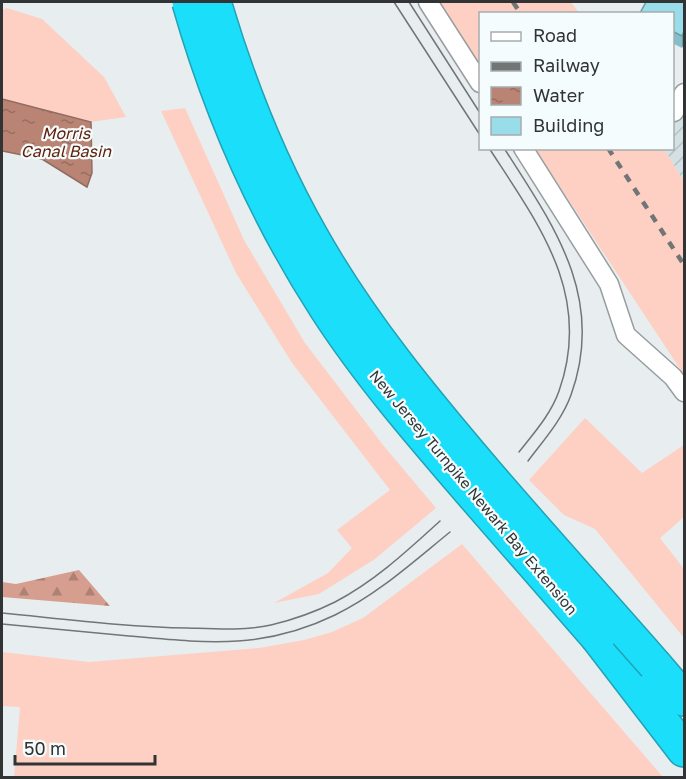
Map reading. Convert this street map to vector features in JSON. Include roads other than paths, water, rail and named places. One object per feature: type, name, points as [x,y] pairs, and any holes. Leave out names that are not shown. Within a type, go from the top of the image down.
[{"type":"highway","name":"New Jersey Turnpike Newark Bay Extension","points":[[189,2],[213,81],[245,160],[283,237],[327,310],[370,370],[424,437],[684,736]]},
{"type":"highway","name":"New Jersey Turnpike Newark Bay Extension","points":[[214,2],[242,87],[273,162],[311,237],[356,308],[447,426],[684,699]]},
{"type":"highway","points":[[598,638],[684,750]]},
{"type":"highway","points":[[655,665],[684,694]]},
{"type":"street","points":[[428,2],[479,81]]},
{"type":"street","points":[[674,112],[684,93]]},
{"type":"street","points":[[524,150],[609,284],[626,335],[673,377],[684,392]]},
{"type":"water","name":"Morris Canal Basin","points":[[2,99],[91,122],[92,173],[87,187],[42,159],[2,151]]},
{"type":"tram line","points":[[394,2],[479,133]]},
{"type":"tram line","points":[[409,2],[479,111]]},
{"type":"tram line","points":[[490,150],[526,205],[556,262],[565,292],[569,323],[568,356],[556,399],[519,452]]},
{"type":"tram line","points":[[505,150],[540,206],[569,264],[578,295],[582,326],[580,360],[571,395],[557,422],[528,461]]},
{"type":"tram line","points":[[2,613],[165,627],[230,629],[271,625],[311,612],[350,594],[390,565],[440,521]]},
{"type":"tram line","points":[[2,624],[209,642],[258,639],[283,634],[309,626],[351,607],[395,577],[450,532]]},
{"type":"railway","points":[[513,2],[520,12]]},
{"type":"railway","points":[[609,150],[684,265]]}]
